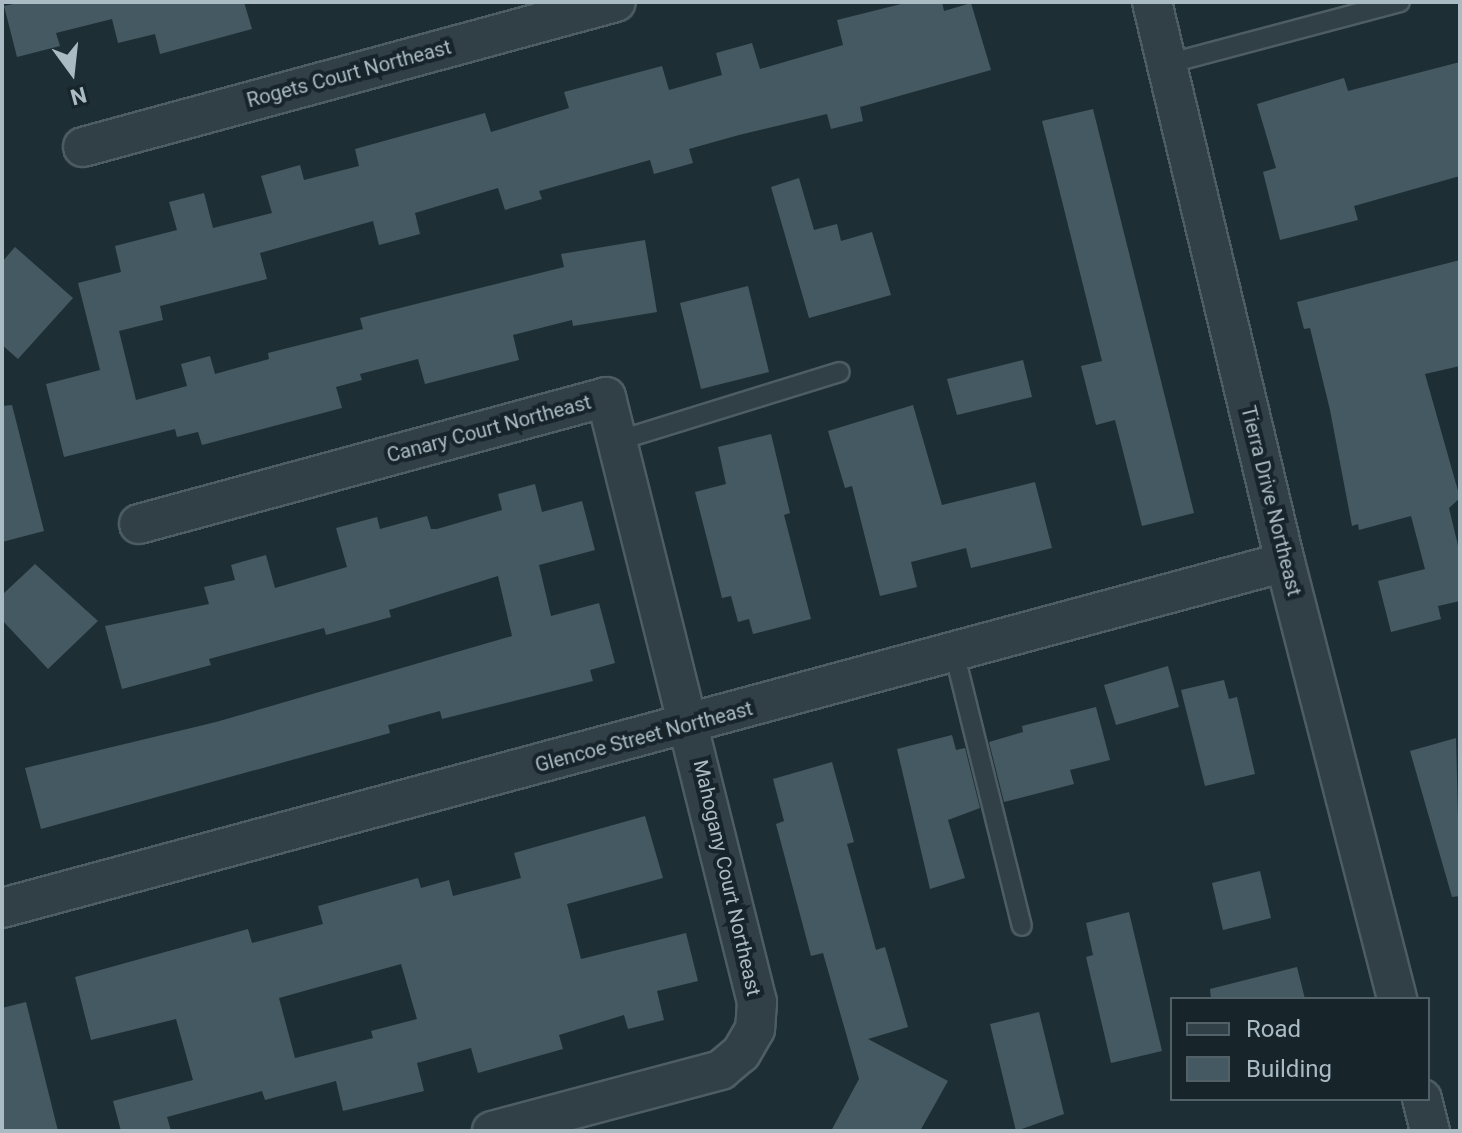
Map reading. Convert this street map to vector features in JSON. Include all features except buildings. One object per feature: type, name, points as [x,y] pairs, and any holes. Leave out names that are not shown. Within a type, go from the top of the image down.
[{"type":"street","name":"Rogets Court Northeast","points":[[83,147],[616,2]]},
{"type":"street","name":"Tierra Drive Northeast","points":[[1152,2],[1285,562],[1396,997]]},
{"type":"street","name":"Canary Court Northeast","points":[[139,524],[606,397],[692,725]]},
{"type":"street","name":"Glencoe Street Northeast","points":[[2,908],[692,725],[1285,562]]},
{"type":"street","name":"Mahogany Court Northeast","points":[[492,1131],[721,1070],[741,1053],[755,1029],[757,1002],[692,725]]},
{"type":"street","points":[[1422,1101],[1430,1131]]},
{"type":"lane","points":[[1167,64],[1400,2]]},
{"type":"lane","points":[[617,441],[840,372]]},
{"type":"lane","points":[[954,652],[1022,926]]}]
